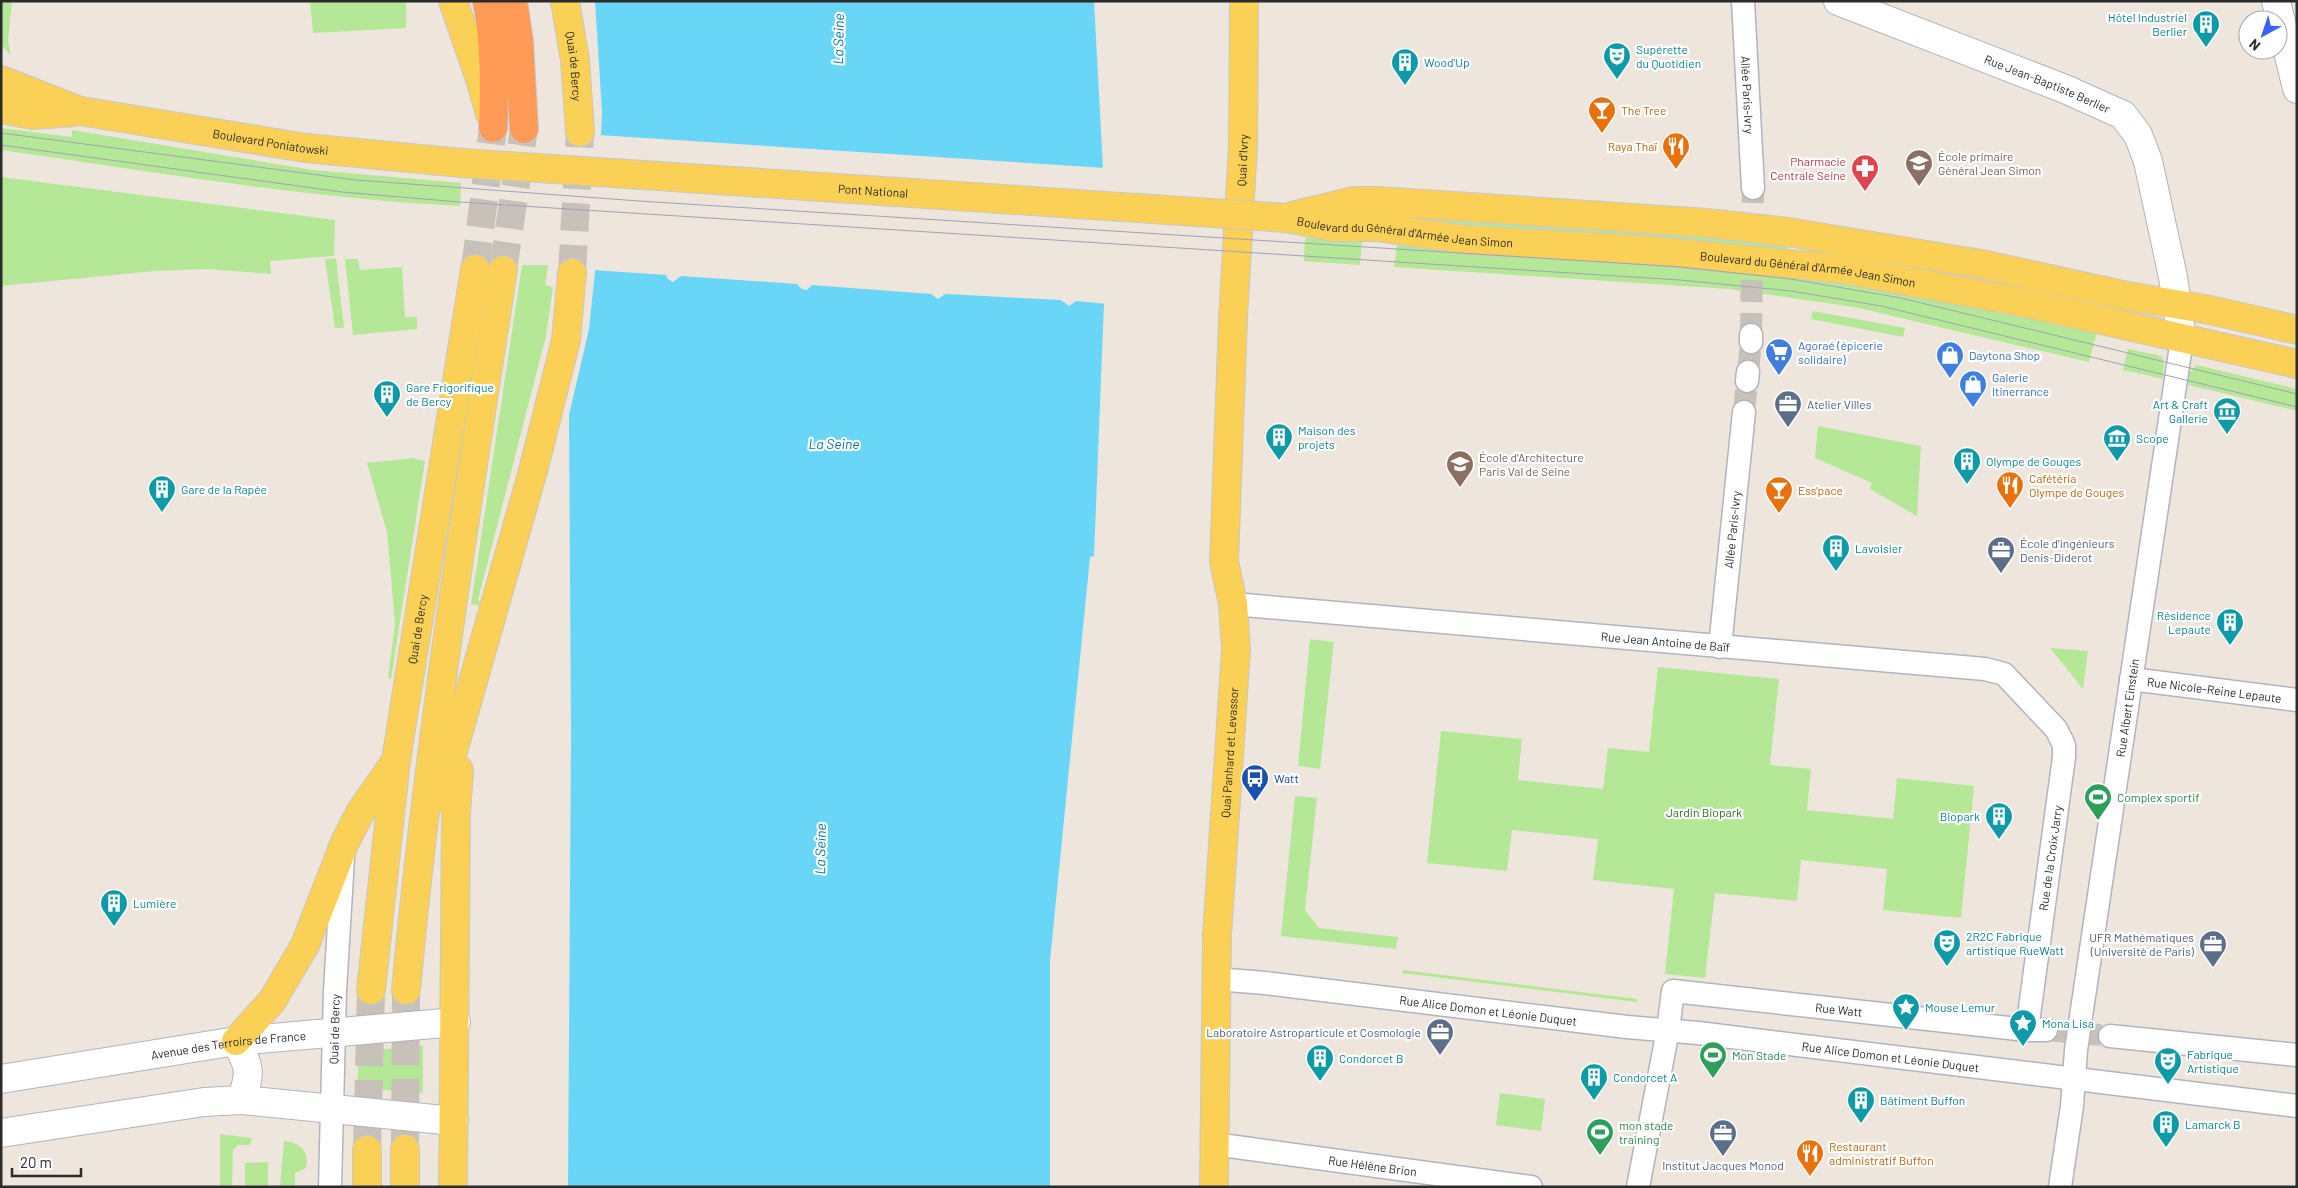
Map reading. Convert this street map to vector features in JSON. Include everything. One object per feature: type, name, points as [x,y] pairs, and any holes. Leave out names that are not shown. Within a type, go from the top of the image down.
[{"type":"highway","points":[[488,1],[493,33],[496,77],[493,128]]},
{"type":"highway","points":[[513,1],[519,41],[524,130]]},
{"type":"main road","points":[[453,1],[480,79],[493,128]]},
{"type":"main road","name":"Quai de Bercy","points":[[565,1],[575,60],[580,132]]},
{"type":"main road","name":"Quai d'Ivry","points":[[1233,318],[1243,146],[1244,1]]},
{"type":"main road","name":"Boulevard Poniatowski","points":[[1,80],[80,111],[306,148],[462,164]]},
{"type":"main road","name":"Boulevard Poniatowski","points":[[1,110],[33,115],[80,111]]},
{"type":"main road","name":"Pont National","points":[[462,164],[1286,218]]},
{"type":"main road","name":"Boulevard du Général d'Armée Jean Simon","points":[[1336,216],[1353,201],[1396,202],[1707,223],[1788,232],[1981,264],[2122,295],[2177,304],[2297,330]]},
{"type":"main road","name":"Boulevard du Général d'Armée Jean Simon","points":[[1286,218],[1336,216],[1377,227],[1468,240],[1647,250],[1842,269],[2021,302],[2297,364]]},
{"type":"main road","name":"Quai de Bercy","points":[[371,990],[396,760],[475,269]]},
{"type":"main road","points":[[406,990],[416,873],[457,571],[503,270]]},
{"type":"main road","points":[[416,873],[463,721],[533,471],[566,340],[572,273]]},
{"type":"main road","name":"Quai Panhard et Levassor","points":[[1214,1187],[1216,979],[1236,649],[1232,604],[1224,562],[1233,318]]},
{"type":"main road","points":[[453,1187],[456,1022],[456,814],[463,721]]},
{"type":"main road","points":[[236,1041],[272,1001],[305,945],[344,842],[361,811],[396,760]]},
{"type":"main road","points":[[405,1149],[405,1187]]},
{"type":"main road","points":[[367,1150],[367,1187]]},
{"type":"street","name":"Allée Paris-Ivry","points":[[1743,1],[1753,188]]},
{"type":"street","name":"Rue Jean-Baptiste Berlier","points":[[1838,1],[2065,89],[2123,115],[2138,135],[2148,161],[2173,277],[2182,339]]},
{"type":"street","points":[[2276,1],[2297,89]]},
{"type":"street","name":"Rue Albert Einstein","points":[[2060,1187],[2072,1106],[2076,1050],[2182,339]]},
{"type":"street","name":"Allée Paris-Ivry","points":[[1720,647],[1744,412]]},
{"type":"street","name":"Rue Jean Antoine de Baïf","points":[[1232,604],[1552,630],[1720,647],[1985,669],[2004,674],[2056,729],[2064,745]]},
{"type":"street","name":"Rue Nicole-Reine Lepaute","points":[[2131,679],[2297,700]]},
{"type":"street","name":"Rue de la Croix Jarry","points":[[2036,1030],[2064,745]]},
{"type":"street","name":"Quai de Bercy","points":[[330,1187],[334,1033],[344,842]]},
{"type":"street","name":"Rue Alice Domon et Léonie Duquet","points":[[1216,979],[1256,982],[1668,1030],[2297,1106]]},
{"type":"street","name":"Rue Watt","points":[[1668,1030],[1673,991],[2036,1030]]},
{"type":"street","name":"Avenue des Terroirs de France","points":[[1,1079],[236,1041],[456,1022]]},
{"type":"street","points":[[1638,1187],[1668,1030]]},
{"type":"street","points":[[2110,1036],[2297,1055]]},
{"type":"street","points":[[236,1041],[249,1067],[249,1075],[242,1100]]},
{"type":"street","points":[[1,1133],[204,1102],[242,1100],[454,1121]]},
{"type":"street","name":"Rue Hélène Brion","points":[[1214,1144],[1531,1187]]},
{"type":"green space","points":[[1,1],[12,1],[8,40],[11,55],[1,45]]},
{"type":"green space","points":[[310,1],[406,1],[406,28],[313,33]]},
{"type":"green space","points":[[1,128],[72,137],[72,130],[313,170],[461,183],[460,206],[287,191],[1,150]]},
{"type":"green space","points":[[1,177],[335,220],[334,256],[270,261],[271,274],[208,269],[155,271],[1,286]]},
{"type":"green space","points":[[1397,212],[1789,241],[1787,253],[1414,224],[1396,219]]},
{"type":"green space","points":[[1305,238],[1362,242],[1360,265],[1304,261]]},
{"type":"green space","points":[[1397,245],[1681,263],[1859,283],[1981,305],[2097,332],[2089,362],[1854,307],[1729,289],[1394,267]]},
{"type":"green space","points":[[336,258],[344,328],[335,328],[325,259]]},
{"type":"green space","points":[[345,259],[358,259],[360,270],[402,267],[405,317],[417,317],[417,329],[353,335]]},
{"type":"green space","points":[[522,265],[548,265],[545,285],[553,287],[546,336],[478,600],[482,602],[480,606],[471,604]]},
{"type":"green space","points":[[1813,311],[1905,328],[1903,337],[1811,319]]},
{"type":"green space","points":[[2128,349],[2162,356],[2164,365],[2163,379],[2123,370]]},
{"type":"green space","points":[[2197,365],[2297,389],[2297,411],[2184,384],[2189,373]]},
{"type":"green space","points":[[1818,426],[1921,446],[1917,516],[1870,489],[1872,483],[1815,458]]},
{"type":"green space","points":[[413,458],[425,461],[391,679],[388,678],[395,623],[387,532],[367,463]]},
{"type":"green space","points":[[1310,639],[1334,642],[1320,769],[1298,766]]},
{"type":"green space","points":[[2050,648],[2088,651],[2083,689]]},
{"type":"green space","name":"Jardin Biopark","points":[[1658,667],[1779,679],[1770,765],[1811,769],[1807,810],[1893,819],[1897,778],[1974,786],[1961,918],[1883,910],[1887,869],[1801,860],[1797,901],[1715,893],[1705,978],[1665,974],[1674,889],[1593,880],[1598,839],[1512,830],[1507,871],[1427,863],[1441,731],[1522,739],[1518,780],[1603,789],[1608,748],[1649,752]]},
{"type":"green space","points":[[1295,796],[1317,798],[1305,910],[1319,928],[1398,937],[1396,949],[1281,936]]},
{"type":"green space","points":[[1403,970],[1637,999],[1637,1002],[1402,973]]},
{"type":"green space","points":[[423,1046],[423,1093],[358,1088],[358,1051]]},
{"type":"green space","points":[[1500,1093],[1545,1099],[1541,1131],[1496,1125]]},
{"type":"green space","points":[[220,1134],[252,1138],[250,1145],[238,1145],[233,1150],[232,1187],[220,1187]]},
{"type":"green space","points":[[284,1141],[295,1143],[302,1149],[306,1157],[306,1168],[295,1173],[295,1187],[280,1187]]},
{"type":"green space","points":[[268,1162],[268,1187],[245,1187],[245,1163]]},
{"type":"water","name":"La Seine","points":[[595,1],[1094,1],[1104,187],[1104,303],[1094,556],[1090,557],[1050,961],[1050,1187],[568,1187],[571,736],[569,415],[589,329],[595,272],[602,112]]},
{"type":"pier","points":[[599,135],[1105,168],[1107,304],[1076,301],[1069,306],[1061,300],[945,294],[938,299],[931,294],[812,285],[807,290],[802,289],[797,284],[681,276],[673,282],[666,275],[593,270]]},
{"type":"tunnel","points":[[475,269],[493,128]]},
{"type":"tunnel","points":[[503,270],[524,129]]},
{"type":"tunnel","points":[[572,273],[580,132]]},
{"type":"tunnel","points":[[1751,335],[1753,188]]},
{"type":"tunnel","points":[[1748,372],[1751,342]]},
{"type":"tunnel","points":[[1744,412],[1747,381]]},
{"type":"tunnel","points":[[367,1150],[371,990]]},
{"type":"tunnel","points":[[405,1149],[406,990]]},
{"type":"tunnel","points":[[2046,1030],[2110,1036]]},
{"type":"tram line","points":[[1,133],[356,180],[639,201],[1681,267],[1791,279],[1901,298],[2297,394]]},
{"type":"tram line","points":[[1,145],[342,192],[459,202],[1680,280],[1791,291],[1881,306],[2297,407]]},
{"type":"place","name":"Hôtel Industriel Berlier","points":[[2206,48]]},
{"type":"place","name":"Supérette du Quotidien","points":[[1617,80]]},
{"type":"place","name":"Wood'Up","points":[[1405,86]]},
{"type":"place","name":"The Tree","points":[[1602,134]]},
{"type":"place","name":"Raya Thaï","points":[[1676,170]]},
{"type":"place","name":"École primaire Général Jean Simon","points":[[1919,187]]},
{"type":"place","name":"Pharmacie Centrale Seine","points":[[1865,192]]},
{"type":"place","name":"Agoraé (épicerie solidaire)","points":[[1779,376]]},
{"type":"place","name":"Daytona Shop","points":[[1950,379]]},
{"type":"place","name":"Galerie Itinerrance","points":[[1973,408]]},
{"type":"place","name":"Gare Frigorifique de Bercy","points":[[387,418]]},
{"type":"place","name":"Atelier Villes","points":[[1788,428]]},
{"type":"place","name":"Art & Craft Gallerie","points":[[2227,435]]},
{"type":"place","name":"Maison des projets","points":[[1279,461]]},
{"type":"place","name":"Scope","points":[[2117,462]]},
{"type":"place","name":"Olympe de Gouges","points":[[1967,485]]},
{"type":"place","name":"École d'Architecture Paris Val de Seine","points":[[1460,488]]},
{"type":"place","name":"Cafétéria Olympe de Gouges","points":[[2010,509]]},
{"type":"place","name":"Gare de la Rapée","points":[[162,513]]},
{"type":"place","name":"Ess'pace","points":[[1779,514]]},
{"type":"place","name":"Lavoisier","points":[[1836,572]]},
{"type":"place","name":"École d'ingénieurs Denis-Diderot","points":[[2001,574]]},
{"type":"place","name":"Résidence Lepaute","points":[[2230,646]]},
{"type":"place","name":"Watt","points":[[1255,802]]},
{"type":"place","name":"Complex sportif","points":[[2098,821]]},
{"type":"place","name":"Biopark","points":[[1999,840]]},
{"type":"place","name":"Lumière","points":[[114,927]]},
{"type":"place","name":"2R2C Fabrique artistique RueWatt","points":[[1947,967]]},
{"type":"place","name":"UFR Mathématiques (Université de Paris)","points":[[2213,968]]},
{"type":"place","name":"Mouse Lemur","points":[[1906,1031]]},
{"type":"place","name":"Mona Lisa","points":[[2023,1047]]},
{"type":"place","name":"Laboratoire Astroparticule et Cosmologie","points":[[1440,1056]]},
{"type":"place","name":"Mon Stade","points":[[1713,1079]]},
{"type":"place","name":"Condorcet B","points":[[1320,1082]]},
{"type":"place","name":"Fabrique Artistique","points":[[2168,1085]]},
{"type":"place","name":"Condorcet A","points":[[1594,1101]]},
{"type":"place","name":"Bâtiment Buffon","points":[[1861,1124]]},
{"type":"place","name":"Lamarck B","points":[[2166,1148]]},
{"type":"place","name":"mon stade training","points":[[1600,1156]]},
{"type":"place","name":"Institut Jacques Monod","points":[[1723,1157]]},
{"type":"place","name":"Restaurant administratif Buffon","points":[[1810,1177]]}]
